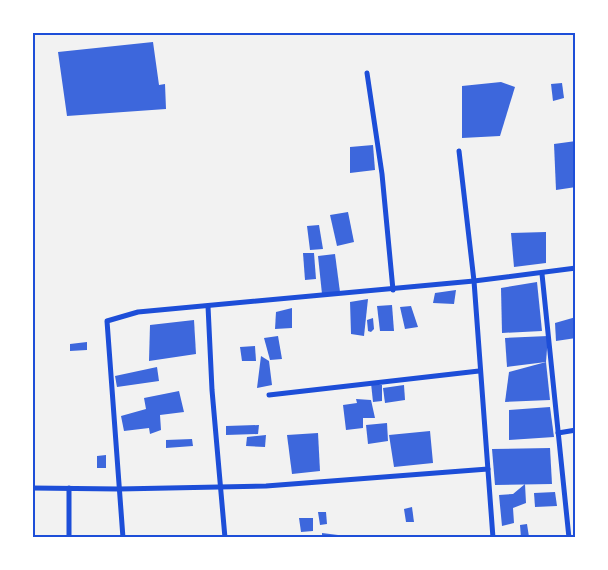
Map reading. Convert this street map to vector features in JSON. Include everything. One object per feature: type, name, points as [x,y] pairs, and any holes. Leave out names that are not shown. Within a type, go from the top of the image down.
[{"type":"street","points":[[367,73],[382,174],[393,290]]},
{"type":"street","points":[[459,151],[474,281],[479,370],[493,538]]},
{"type":"street","points":[[123,538],[107,320],[138,312],[393,290],[542,274],[576,268]]},
{"type":"street","points":[[542,274],[569,538]]},
{"type":"street","points":[[208,306],[225,538]]},
{"type":"street","points":[[270,395],[479,370]]},
{"type":"street","points":[[558,433],[576,430]]},
{"type":"street","points":[[32,488],[220,487],[488,469]]},
{"type":"street","points":[[69,488],[69,538]]},
{"type":"building","points":[[153,42],[159,85],[165,84],[166,109],[67,116],[58,52]]},
{"type":"building","points":[[501,82],[515,87],[500,136],[462,138],[462,86]]},
{"type":"building","points":[[562,83],[564,98],[553,101],[551,84]]},
{"type":"building","points":[[576,141],[576,187],[556,190],[554,144]]},
{"type":"building","points":[[373,145],[375,170],[350,173],[350,147]]},
{"type":"building","points":[[348,212],[354,242],[337,246],[330,215]]},
{"type":"building","points":[[319,225],[323,249],[310,250],[307,226]]},
{"type":"building","points":[[546,232],[546,263],[514,267],[511,233]]},
{"type":"building","points":[[303,253],[314,253],[316,279],[305,280]]},
{"type":"building","points":[[335,254],[340,292],[322,294],[318,256]]},
{"type":"building","points":[[537,282],[542,331],[502,333],[501,288]]},
{"type":"building","points":[[456,290],[454,304],[433,303],[435,293]]},
{"type":"building","points":[[368,299],[364,336],[351,334],[350,302]]},
{"type":"building","points":[[392,305],[394,331],[380,331],[377,306]]},
{"type":"building","points":[[411,306],[418,327],[405,329],[400,307]]},
{"type":"building","points":[[292,308],[292,328],[275,329],[276,312]]},
{"type":"building","points":[[576,317],[576,338],[556,341],[555,323]]},
{"type":"building","points":[[373,318],[374,329],[371,332],[368,331],[367,320]]},
{"type":"building","points":[[194,320],[196,354],[149,361],[150,325]]},
{"type":"building","points":[[278,336],[282,359],[270,360],[264,338]]},
{"type":"building","points":[[548,336],[546,362],[507,367],[505,338]]},
{"type":"building","points":[[87,342],[87,350],[70,351],[70,344]]},
{"type":"building","points":[[255,346],[256,361],[242,361],[240,347]]},
{"type":"building","points":[[261,356],[269,361],[272,385],[257,388]]},
{"type":"building","points":[[546,362],[550,400],[505,402],[509,372]]},
{"type":"building","points":[[157,367],[159,381],[117,387],[115,376]]},
{"type":"building","points":[[371,383],[382,385],[382,401],[373,402]]},
{"type":"building","points":[[404,385],[405,400],[385,403],[383,388]]},
{"type":"building","points":[[179,391],[184,412],[160,415],[161,430],[150,434],[149,428],[124,431],[121,416],[146,409],[144,398]]},
{"type":"building","points":[[356,399],[371,400],[375,418],[363,418],[363,428],[346,430],[343,405],[357,403]]},
{"type":"building","points":[[550,407],[554,437],[509,440],[509,410]]},
{"type":"building","points":[[387,423],[388,441],[368,444],[366,425]]},
{"type":"building","points":[[259,425],[258,434],[226,435],[226,426]]},
{"type":"building","points":[[430,431],[433,463],[394,467],[389,435]]},
{"type":"building","points":[[318,433],[320,471],[292,474],[287,435]]},
{"type":"building","points":[[266,435],[265,447],[246,446],[247,437]]},
{"type":"building","points":[[192,439],[193,446],[166,448],[166,440]]},
{"type":"building","points":[[550,448],[552,484],[495,485],[492,449]]},
{"type":"building","points":[[106,455],[106,468],[97,468],[97,456]]},
{"type":"building","points":[[525,484],[526,503],[513,508],[514,523],[502,526],[499,495],[513,494]]},
{"type":"building","points":[[555,492],[557,506],[535,507],[534,493]]},
{"type":"building","points":[[412,507],[414,522],[406,522],[404,509]]},
{"type":"building","points":[[318,512],[326,512],[327,524],[320,525]]},
{"type":"building","points":[[299,518],[313,518],[313,531],[301,532]]},
{"type":"building","points":[[527,524],[529,537],[521,538],[520,525]]},
{"type":"building","points":[[322,533],[338,535],[338,538],[322,538]]}]
